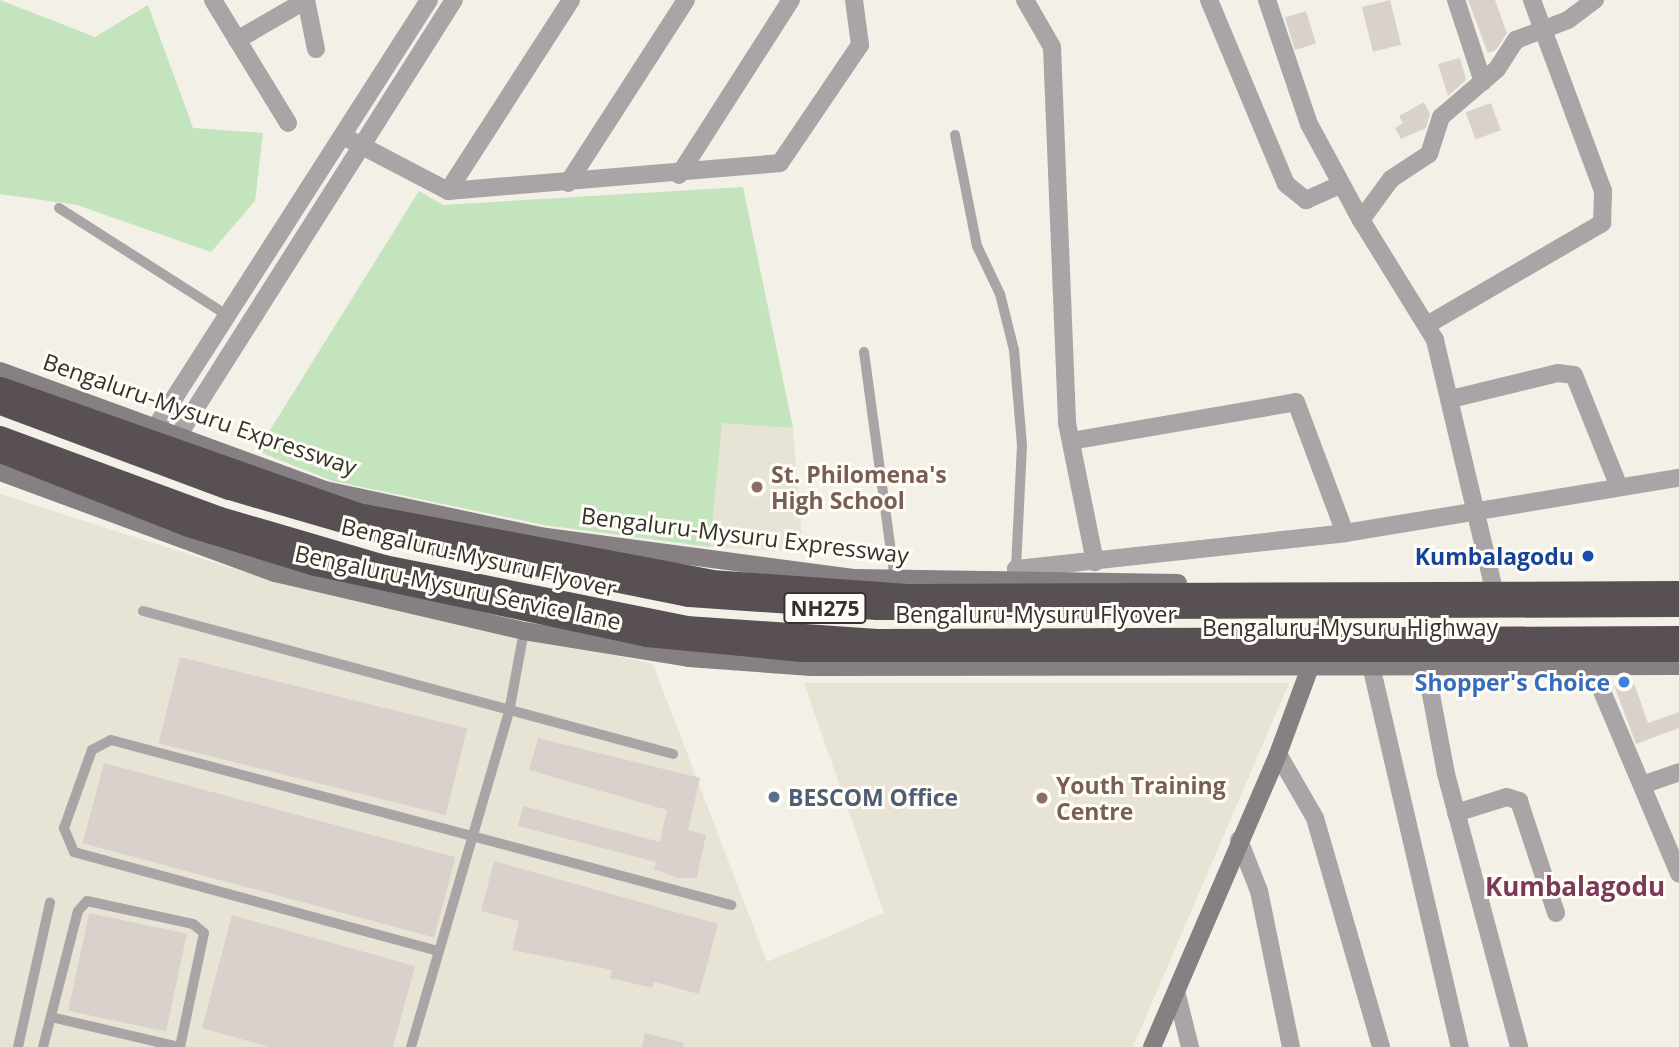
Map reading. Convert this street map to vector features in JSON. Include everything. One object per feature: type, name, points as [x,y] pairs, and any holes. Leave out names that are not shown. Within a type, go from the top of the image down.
[{"type":"highway","name":"Bengaluru-Mysuru Expressway","points":[[0,387],[358,513],[538,543],[711,580],[849,592],[1679,592]]},
{"type":"highway","name":"NH275","points":[[0,404],[229,489],[391,536],[689,596],[877,610],[1679,606]]},
{"type":"highway","name":"Bengaluru-Mysuru Flyover","points":[[0,436],[220,517],[384,565],[686,626],[877,639],[1679,636]]},
{"type":"highway","name":"Bengaluru-Mysuru Highway","points":[[0,452],[188,526],[315,565],[526,622],[802,651],[1315,662],[1679,651]]},
{"type":"street","points":[[213,0],[288,123]]},
{"type":"street","points":[[237,40],[306,0],[316,49]]},
{"type":"street","points":[[178,436],[454,0]]},
{"type":"street","points":[[448,191],[571,0]]},
{"type":"street","points":[[568,183],[686,0]]},
{"type":"street","points":[[679,175],[791,0]]},
{"type":"street","points":[[343,136],[361,150],[448,191],[679,175],[780,163],[860,45],[854,0]]},
{"type":"street","points":[[1025,0],[1052,47],[1071,441],[1095,562]]},
{"type":"street","points":[[1209,0],[1286,184],[1307,200],[1338,186]]},
{"type":"street","points":[[1267,0],[1338,186],[1427,325],[1451,399],[1492,582]]},
{"type":"street","points":[[1456,0],[1483,82]]},
{"type":"street","points":[[1427,325],[1602,223],[1603,191],[1532,0]]},
{"type":"street","points":[[1361,220],[1391,179],[1429,154],[1441,117],[1483,82],[1516,40],[1542,32],[1595,0]]},
{"type":"street","points":[[155,428],[343,136],[423,2]]},
{"type":"street","name":"Bengaluru-Mysuru Expressway","points":[[0,371],[325,490],[538,543],[895,581],[1016,575],[1679,582]]},
{"type":"street","points":[[1451,399],[1558,373],[1574,375],[1619,487]]},
{"type":"street","points":[[1071,441],[1296,402],[1345,533]]},
{"type":"street","name":"Bengaluru-Mysuru Service lane","points":[[0,471],[275,573],[526,622]]},
{"type":"street","points":[[1016,575],[1095,562],[1345,533],[1679,478]]},
{"type":"street","points":[[526,622],[538,543]]},
{"type":"street","points":[[1152,1047],[1177,995],[1239,840],[1278,754],[1315,662],[1338,590]]},
{"type":"street","name":"NH275","points":[[1315,662],[1372,670],[1593,670],[1679,666]]},
{"type":"street","points":[[1426,668],[1456,813],[1519,1047]]},
{"type":"street","points":[[1372,670],[1460,1047]]},
{"type":"street","points":[[1593,670],[1642,785],[1673,849],[1679,874]]},
{"type":"street","points":[[1278,754],[1315,818],[1381,1047]]},
{"type":"street","points":[[1642,785],[1679,772]]},
{"type":"street","points":[[1456,813],[1507,797],[1519,801],[1556,913]]},
{"type":"street","points":[[1239,840],[1259,891],[1291,1047]]},
{"type":"street","points":[[1177,995],[1190,1047]]},
{"type":"lane","points":[[955,135],[978,246],[1000,294],[1016,364],[1022,445],[1016,575]]},
{"type":"lane","points":[[59,208],[228,315]]},
{"type":"lane","points":[[864,352],[895,581]]},
{"type":"lane","points":[[143,611],[509,712],[673,754]]},
{"type":"lane","points":[[411,1047],[509,712],[526,622]]},
{"type":"lane","points":[[438,951],[74,852],[64,828],[92,750],[111,740],[731,905]]},
{"type":"lane","points":[[43,1047],[78,911],[87,901],[107,904],[204,933],[180,1047],[51,1017]]},
{"type":"lane","points":[[18,1047],[50,903]]},
{"type":"shaded area","name":"St. Philomena's High School","points":[[722,422],[793,428],[803,552],[710,547]]},
{"type":"shaded area","points":[[0,494],[244,572],[653,664],[767,962],[884,913],[804,683],[1289,683],[1133,1047],[0,1047]]},
{"type":"green space","points":[[0,0],[95,37],[148,5],[193,128],[263,133],[255,201],[211,252],[77,205],[0,194]]},
{"type":"green space","points":[[743,187],[793,428],[722,423],[710,547],[544,525],[333,481],[257,451],[419,191],[443,205]]},
{"type":"building","points":[[1390,0],[1401,45],[1373,52],[1362,7]]},
{"type":"building","points":[[1468,0],[1495,0],[1507,33],[1496,50],[1488,53]]},
{"type":"building","points":[[1306,11],[1316,44],[1295,50],[1285,17]]},
{"type":"building","points":[[1460,58],[1466,80],[1448,96],[1438,64]]},
{"type":"building","points":[[1424,102],[1430,114],[1426,128],[1401,139],[1395,128],[1403,123],[1399,116]]},
{"type":"building","points":[[1491,103],[1501,130],[1476,139],[1466,112]]},
{"type":"building","points":[[180,657],[467,729],[446,815],[158,743]]},
{"type":"building","points":[[1632,678],[1648,723],[1679,712],[1679,728],[1636,744],[1614,685]]},
{"type":"building","points":[[538,738],[700,778],[688,830],[706,835],[697,878],[677,878],[654,869],[656,862],[518,826],[523,806],[660,842],[667,810],[529,770]]},
{"type":"building","points":[[104,763],[456,857],[434,937],[83,843]]},
{"type":"building","points":[[494,861],[718,924],[699,994],[654,982],[652,988],[610,978],[612,970],[512,950],[519,921],[481,911]]},
{"type":"building","points":[[89,913],[187,934],[166,1032],[68,1011]]},
{"type":"building","points":[[232,915],[415,966],[393,1047],[269,1047],[202,1028]]},
{"type":"building","points":[[645,1033],[684,1043],[683,1047],[642,1047]]},
{"type":"place","name":"St. Philomena's High School","points":[[757,487]]},
{"type":"place","name":"Kumbalagodu","points":[[1588,556]]},
{"type":"place","name":"Shopper's Choice","points":[[1624,682]]},
{"type":"place","name":"BESCOM Office","points":[[774,797]]},
{"type":"place","name":"Youth Training Centre","points":[[1042,798]]},
{"type":"district","name":"Kumbalagodu","points":[[1575,887]]}]
